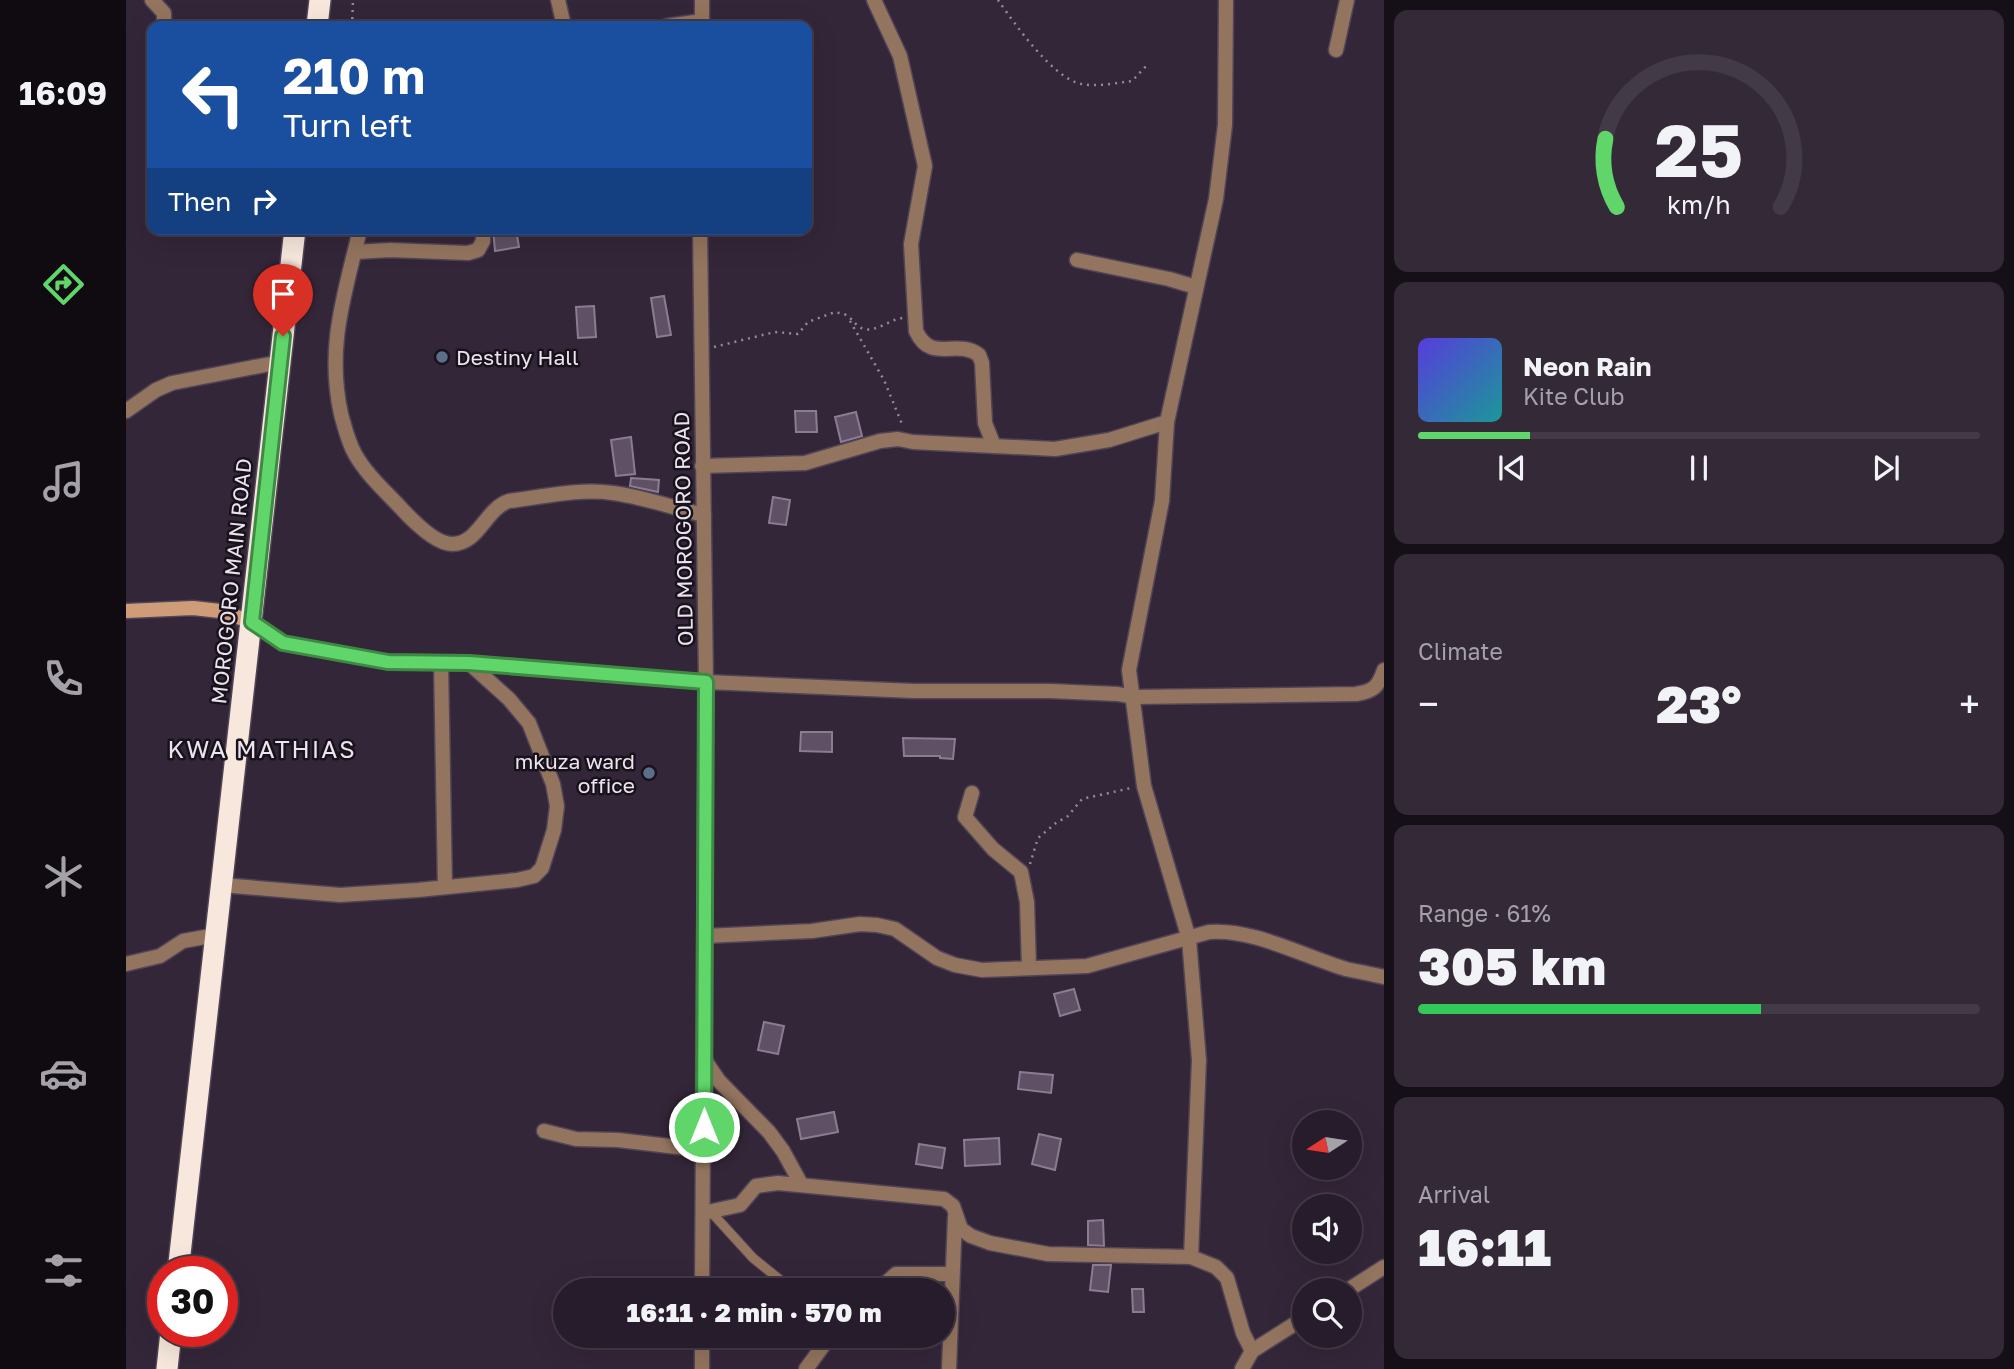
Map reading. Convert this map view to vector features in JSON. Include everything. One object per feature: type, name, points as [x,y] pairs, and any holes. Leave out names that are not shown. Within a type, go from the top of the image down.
[{"type":"highway","points":[[318,21],[320,0]]},
{"type":"highway","name":"MOROGORO MAIN ROAD","points":[[180,1256],[294,235]]},
{"type":"highway","points":[[167,1369],[169,1347]]},
{"type":"street","points":[[152,0],[164,13],[164,21]]},
{"type":"street","points":[[558,0],[563,21]]},
{"type":"street","points":[[702,0],[702,21]]},
{"type":"street","points":[[874,0],[900,56],[925,166],[911,244],[914,319],[920,340],[931,348],[969,350],[979,355],[982,363],[985,423],[995,446]]},
{"type":"street","points":[[1118,694],[1129,670],[1162,500],[1167,422],[1216,199],[1225,125],[1226,0]]},
{"type":"street","points":[[1336,50],[1347,0]]},
{"type":"street","points":[[359,235],[341,303],[336,336],[335,386],[344,425],[356,457],[402,509],[427,532],[444,543],[462,542],[474,535],[499,504],[576,492],[610,492],[652,500],[704,515]]},
{"type":"street","points":[[355,252],[390,250],[468,253],[478,250],[484,235]]},
{"type":"street","name":"OLD MOROGORO ROAD","points":[[700,235],[706,682],[704,1150],[707,1213],[703,1278]]},
{"type":"street","points":[[1077,260],[1169,279],[1196,288]]},
{"type":"street","points":[[126,411],[156,390],[172,383],[280,362]]},
{"type":"street","points":[[702,466],[805,463],[880,441],[898,439],[1055,449],[1109,440],[1167,422]]},
{"type":"street","points":[[126,611],[193,608],[220,611],[252,622],[283,643],[388,662],[469,663],[706,682],[914,691],[1050,691],[1133,697],[1356,694],[1372,691],[1378,685],[1384,670]]},
{"type":"street","points":[[442,663],[445,887]]},
{"type":"street","points":[[222,885],[340,895],[517,880],[534,876],[542,868],[554,830],[557,806],[553,784],[529,723],[509,699],[469,663]]},
{"type":"street","points":[[1129,670],[1144,786],[1189,939],[1199,1060],[1191,1257]]},
{"type":"street","points":[[972,793],[965,817],[992,849],[1021,872],[1026,887],[1029,968]]},
{"type":"street","points":[[705,936],[877,925],[895,929],[926,952],[955,965],[982,970],[1087,966],[1209,932],[1229,932],[1303,953],[1346,969],[1384,977]]},
{"type":"street","points":[[126,964],[160,956],[183,941],[216,935]]},
{"type":"street","points":[[704,1059],[719,1081],[769,1132],[801,1184]]},
{"type":"street","points":[[544,1131],[576,1139],[618,1140],[704,1150]]},
{"type":"street","points":[[707,1213],[740,1205],[756,1186],[762,1184],[801,1184],[944,1199],[953,1206],[961,1229],[971,1236],[1048,1254],[1191,1257],[1216,1267],[1227,1278],[1243,1333],[1252,1351]]},
{"type":"street","points":[[949,1369],[955,1216]]},
{"type":"street","points":[[1362,1281],[1384,1268]]},
{"type":"street","points":[[892,1278],[896,1274],[952,1274]]},
{"type":"street","points":[[1242,1369],[1252,1351],[1292,1326]]},
{"type":"street","points":[[702,1348],[702,1369]]},
{"type":"street","points":[[806,1369],[821,1348]]},
{"type":"lane","points":[[707,1213],[778,1278]]},
{"type":"path","points":[[352,21],[353,0]]},
{"type":"path","points":[[998,0],[1014,23],[1065,78],[1081,84],[1132,81],[1148,64]]},
{"type":"path","points":[[701,349],[775,332],[798,334],[808,322],[827,313],[835,312],[848,316],[857,326],[866,330],[875,329],[892,319],[914,319]]},
{"type":"path","points":[[848,316],[884,380],[907,441]]},
{"type":"path","points":[[1026,887],[1038,838],[1056,822],[1068,816],[1082,799],[1144,786]]},
{"type":"building","points":[[494,235],[517,235],[519,247],[495,251]]},
{"type":"building","points":[[664,296],[671,335],[657,337],[651,298]]},
{"type":"building","points":[[594,306],[596,337],[578,338],[576,307]]},
{"type":"building","points":[[795,411],[816,411],[817,432],[796,432]]},
{"type":"building","points":[[856,412],[862,436],[841,442],[835,417]]},
{"type":"building","points":[[631,437],[635,474],[616,476],[611,440]]},
{"type":"building","points":[[631,478],[659,480],[658,492],[630,486]]},
{"type":"building","points":[[773,497],[790,500],[786,525],[769,523]]},
{"type":"building","points":[[801,732],[832,732],[832,752],[800,751]]},
{"type":"building","points":[[903,738],[955,739],[953,759],[940,756],[904,756]]},
{"type":"building","points":[[1074,989],[1080,1010],[1060,1016],[1054,994]]},
{"type":"building","points":[[764,1022],[784,1026],[778,1054],[758,1050]]},
{"type":"building","points":[[1020,1072],[1053,1075],[1051,1093],[1018,1089]]},
{"type":"building","points":[[834,1112],[838,1132],[801,1139],[797,1119]]},
{"type":"building","points":[[1039,1134],[1061,1139],[1055,1170],[1032,1164]]},
{"type":"building","points":[[999,1138],[1000,1164],[965,1166],[964,1140]]},
{"type":"building","points":[[919,1144],[945,1148],[942,1168],[916,1164]]},
{"type":"building","points":[[1103,1220],[1104,1246],[1088,1245],[1088,1221]]},
{"type":"building","points":[[1093,1265],[1111,1265],[1108,1292],[1090,1290]]},
{"type":"building","points":[[1132,1289],[1143,1289],[1144,1312],[1133,1312]]},
{"type":"place","name":"Destiny Hall","points":[[442,357]]},
{"type":"place","name":"mkuza ward office","points":[[649,773]]},
{"type":"district","name":"KWA MATHIAS","points":[[262,748]]},
{"type":"route","points":[[283,336],[252,622],[283,643],[388,662],[469,663],[706,682],[704,1127]]}]
